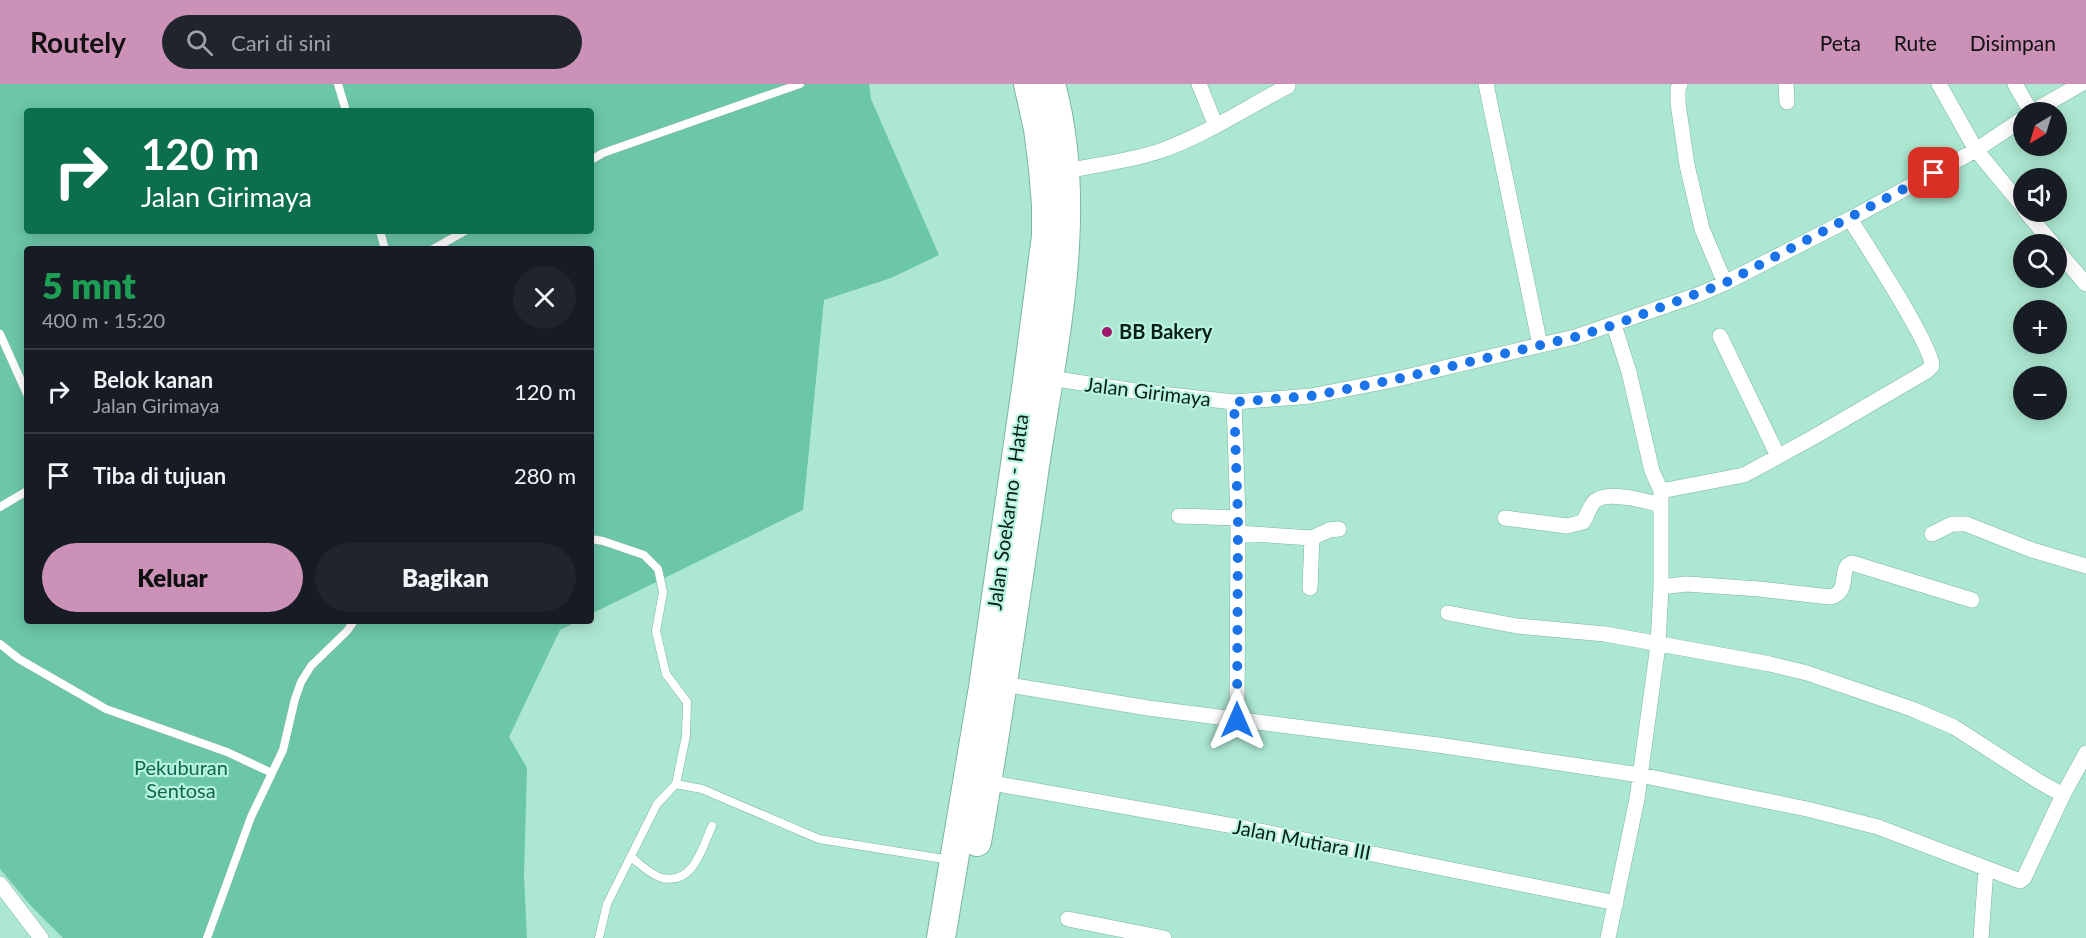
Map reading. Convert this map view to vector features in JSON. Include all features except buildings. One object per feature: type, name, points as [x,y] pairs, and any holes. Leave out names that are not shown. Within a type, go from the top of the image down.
[{"type":"highway","name":"Jalan Soekarno - Hatta","points":[[961,938],[1004,684],[1039,376],[1046,205],[1038,129],[1028,84]]},
{"type":"highway","name":"Jalan Soekarno - Hatta","points":[[941,938],[983,687],[1039,376],[1064,252],[1066,200],[1063,144],[1051,84]]},
{"type":"street","points":[[1199,84],[1216,126]]},
{"type":"street","points":[[1486,84],[1540,345]]},
{"type":"street","points":[[1680,84],[1678,103],[1687,165],[1702,229],[1725,283]]},
{"type":"street","points":[[1786,84],[1787,102]]},
{"type":"street","points":[[1939,84],[1976,150],[2013,195]]},
{"type":"street","points":[[2015,84],[2026,102]]},
{"type":"street","points":[[2050,102],[2081,84]]},
{"type":"street","points":[[1065,171],[1159,151],[1216,126],[1288,86]]},
{"type":"street","name":"Jalan Girimaya","points":[[1039,376],[1234,402],[1311,396],[1381,383],[1575,337],[1614,325],[1725,283],[1850,219],[1976,150],[2013,125]]},
{"type":"street","points":[[1505,518],[1567,526],[1583,522],[1591,506],[1600,498],[1661,498],[1744,475],[1927,371],[1932,366],[1930,356],[1850,219]]},
{"type":"street","points":[[2035,222],[2045,234]]},
{"type":"street","points":[[2067,262],[2086,284]]},
{"type":"street","points":[[1608,938],[1640,775],[1658,645],[1661,587],[1661,498],[1652,471],[1629,372],[1614,325]]},
{"type":"street","points":[[1720,336],[1778,456]]},
{"type":"street","points":[[1234,402],[1238,525],[1237,720]]},
{"type":"street","points":[[1179,516],[1312,538],[1329,530],[1340,529]]},
{"type":"street","points":[[1932,534],[1952,524],[1966,524],[2032,550],[2086,566]]},
{"type":"street","points":[[1310,588],[1312,538]]},
{"type":"street","points":[[1661,587],[1686,584],[1830,597],[1839,594],[1844,584],[1845,568],[1852,563],[1972,600]]},
{"type":"street","points":[[1448,613],[1486,622],[1605,634],[1770,664],[1806,673],[1912,709],[1954,727],[2063,795]]},
{"type":"street","points":[[1004,684],[1148,708],[1438,744],[1640,775],[1807,809],[1878,827],[2018,880],[2023,880],[2063,795],[2086,753]]},
{"type":"street","name":"Jalan Mutiara III","points":[[987,782],[1233,826],[1616,903]]},
{"type":"street","points":[[1982,938],[1986,869]]},
{"type":"street","points":[[0,884],[41,938]]},
{"type":"street","points":[[1068,919],[1164,938]]},
{"type":"lane","points":[[338,84],[345,108]]},
{"type":"lane","points":[[594,158],[603,153],[800,84]]},
{"type":"lane","points":[[438,246],[460,234]]},
{"type":"lane","points":[[0,334],[24,387]]},
{"type":"lane","points":[[0,507],[24,493]]},
{"type":"lane","points":[[594,540],[644,555],[658,569],[663,592],[656,632],[666,674],[687,702],[686,736],[676,784],[657,804],[607,904],[599,938]]},
{"type":"lane","points":[[207,938],[251,817],[283,750],[301,682],[311,666],[351,624]]},
{"type":"lane","points":[[0,644],[19,659],[106,709],[227,752],[272,773]]},
{"type":"lane","points":[[676,784],[702,789],[819,839],[954,861]]},
{"type":"lane","points":[[631,857],[662,878],[678,878],[686,875],[695,864],[712,826]]},
{"type":"green space","name":"Pekuburan Sentosa","points":[[0,84],[869,84],[871,99],[939,255],[891,278],[824,300],[803,510],[594,613],[594,246],[24,246],[24,624],[572,624],[560,630],[509,737],[527,768],[524,876],[527,938],[63,938],[31,906],[0,869]]},
{"type":"place","name":"BB Bakery","points":[[1107,332]]},
{"type":"route","points":[[1237,720],[1238,518],[1234,402],[1311,396],[1393,380],[1575,337],[1614,325],[1725,283],[1934,173]]}]
